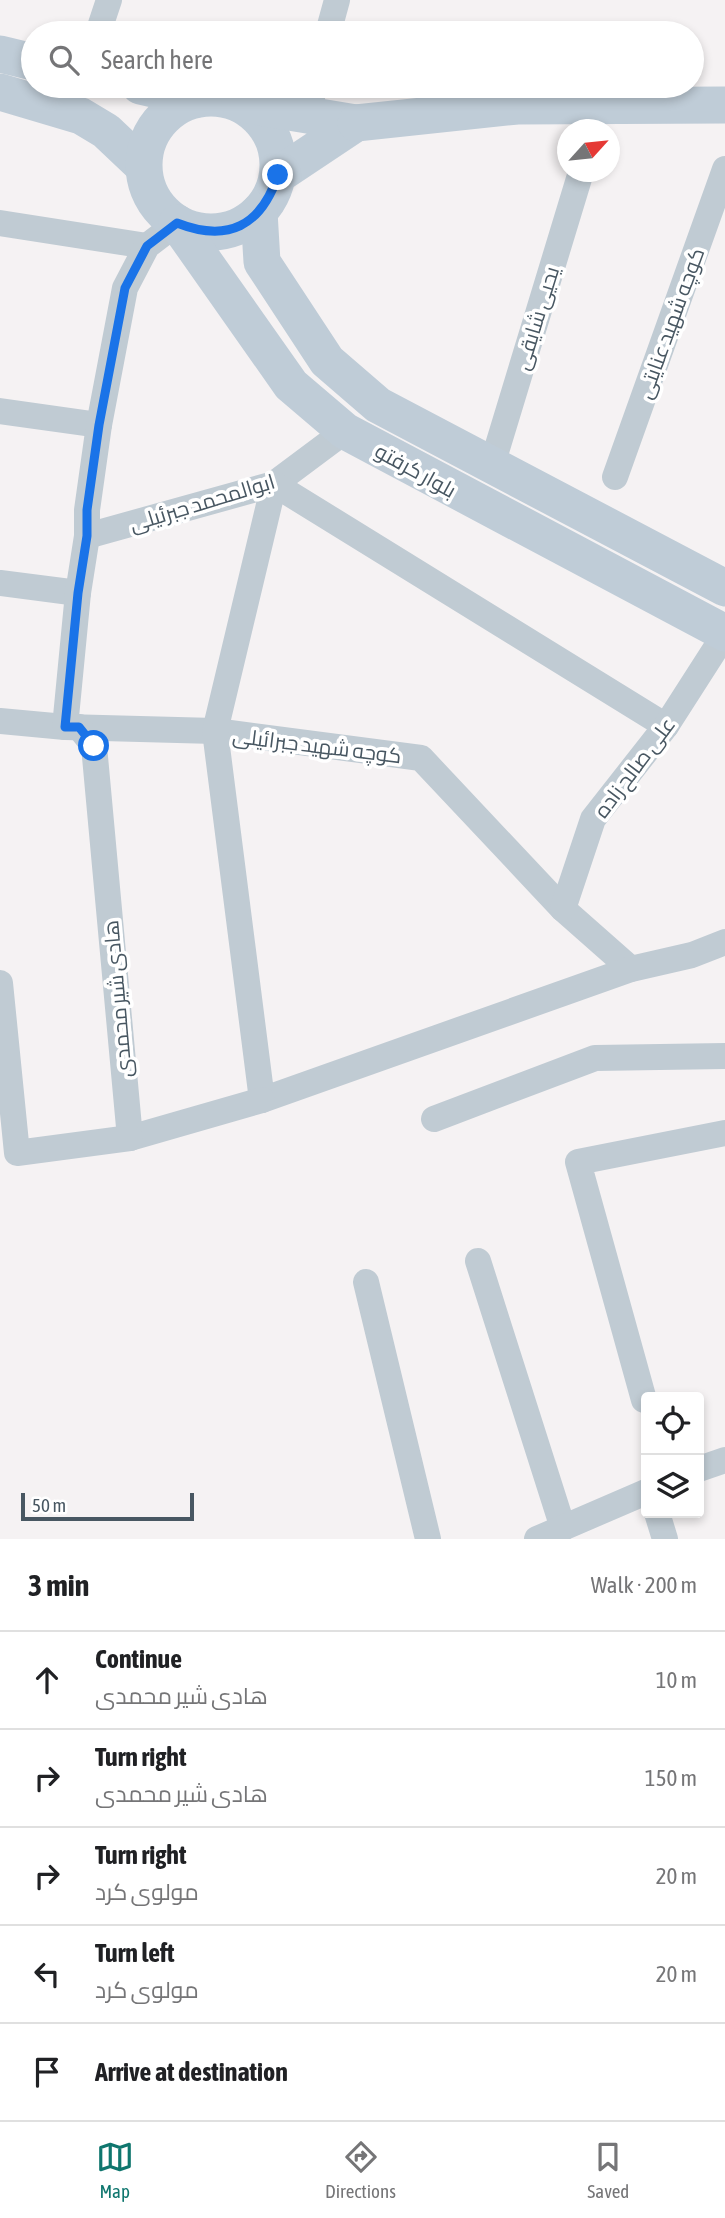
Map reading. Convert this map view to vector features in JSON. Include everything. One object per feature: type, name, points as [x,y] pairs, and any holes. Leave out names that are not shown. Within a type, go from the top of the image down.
[{"type":"main road","points":[[0,54],[21,59]]},
{"type":"main road","points":[[0,92],[81,116],[106,131],[143,166]]},
{"type":"main road","points":[[193,98],[220,98],[240,104],[258,116],[271,133],[277,153],[278,175],[271,195],[259,212],[242,225],[222,232],[199,232],[177,223],[159,209],[147,189],[143,166],[147,143],[158,122],[175,107],[197,99]]},
{"type":"main road","points":[[240,104],[311,100],[356,123]]},
{"type":"main road","points":[[278,175],[356,123],[517,106],[597,118],[725,105]]},
{"type":"main road","name":"بلوار کرفتو","points":[[259,212],[262,262],[327,361],[379,405],[725,589]]},
{"type":"main road","name":"بلوار کرفتو","points":[[177,223],[291,385],[345,431],[725,633]]},
{"type":"street","points":[[102,21],[109,0]]},
{"type":"street","points":[[331,21],[337,0]]},
{"type":"street","name":"کوچه شهید عنایتی","points":[[615,477],[725,169]]},
{"type":"street","name":"یحیی شایقی","points":[[492,466],[578,182]]},
{"type":"street","points":[[0,223],[147,246]]},
{"type":"street","points":[[72,727],[78,593],[87,536],[87,510],[99,425],[125,288],[147,246],[177,223]]},
{"type":"street","points":[[0,411],[99,425]]},
{"type":"street","name":"ابوالمحمد جبرئیلی","points":[[87,536],[274,484],[345,431]]},
{"type":"street","points":[[262,1100],[215,731],[274,484],[666,726]]},
{"type":"street","points":[[0,583],[78,593]]},
{"type":"street","name":"علی صالح زاده","points":[[563,909],[593,818],[666,726],[725,633]]},
{"type":"street","name":"کوچه شهید جبرائیلی","points":[[0,721],[72,727],[215,731],[421,758],[563,909],[631,969]]},
{"type":"street","name":"هادی شیر محمدی","points":[[72,727],[94,746],[130,1138]]},
{"type":"street","points":[[0,983],[17,1153],[130,1138],[262,1100],[631,969],[692,955],[725,942]]},
{"type":"street","points":[[434,1119],[595,1058],[725,1056]]},
{"type":"street","points":[[642,1392],[578,1162],[724,1140]]},
{"type":"street","points":[[478,1261],[563,1528]]},
{"type":"street","points":[[366,1282],[428,1539]]},
{"type":"street","points":[[704,1467],[725,1460]]},
{"type":"street","points":[[537,1539],[641,1494]]},
{"type":"street","points":[[659,1518],[665,1539]]},
{"type":"route","points":[[94,746],[79,727],[65,727],[78,593],[87,536],[87,510],[99,425],[125,288],[147,246],[177,223],[199,232],[222,232],[242,225],[259,212],[271,195],[278,175]]}]
